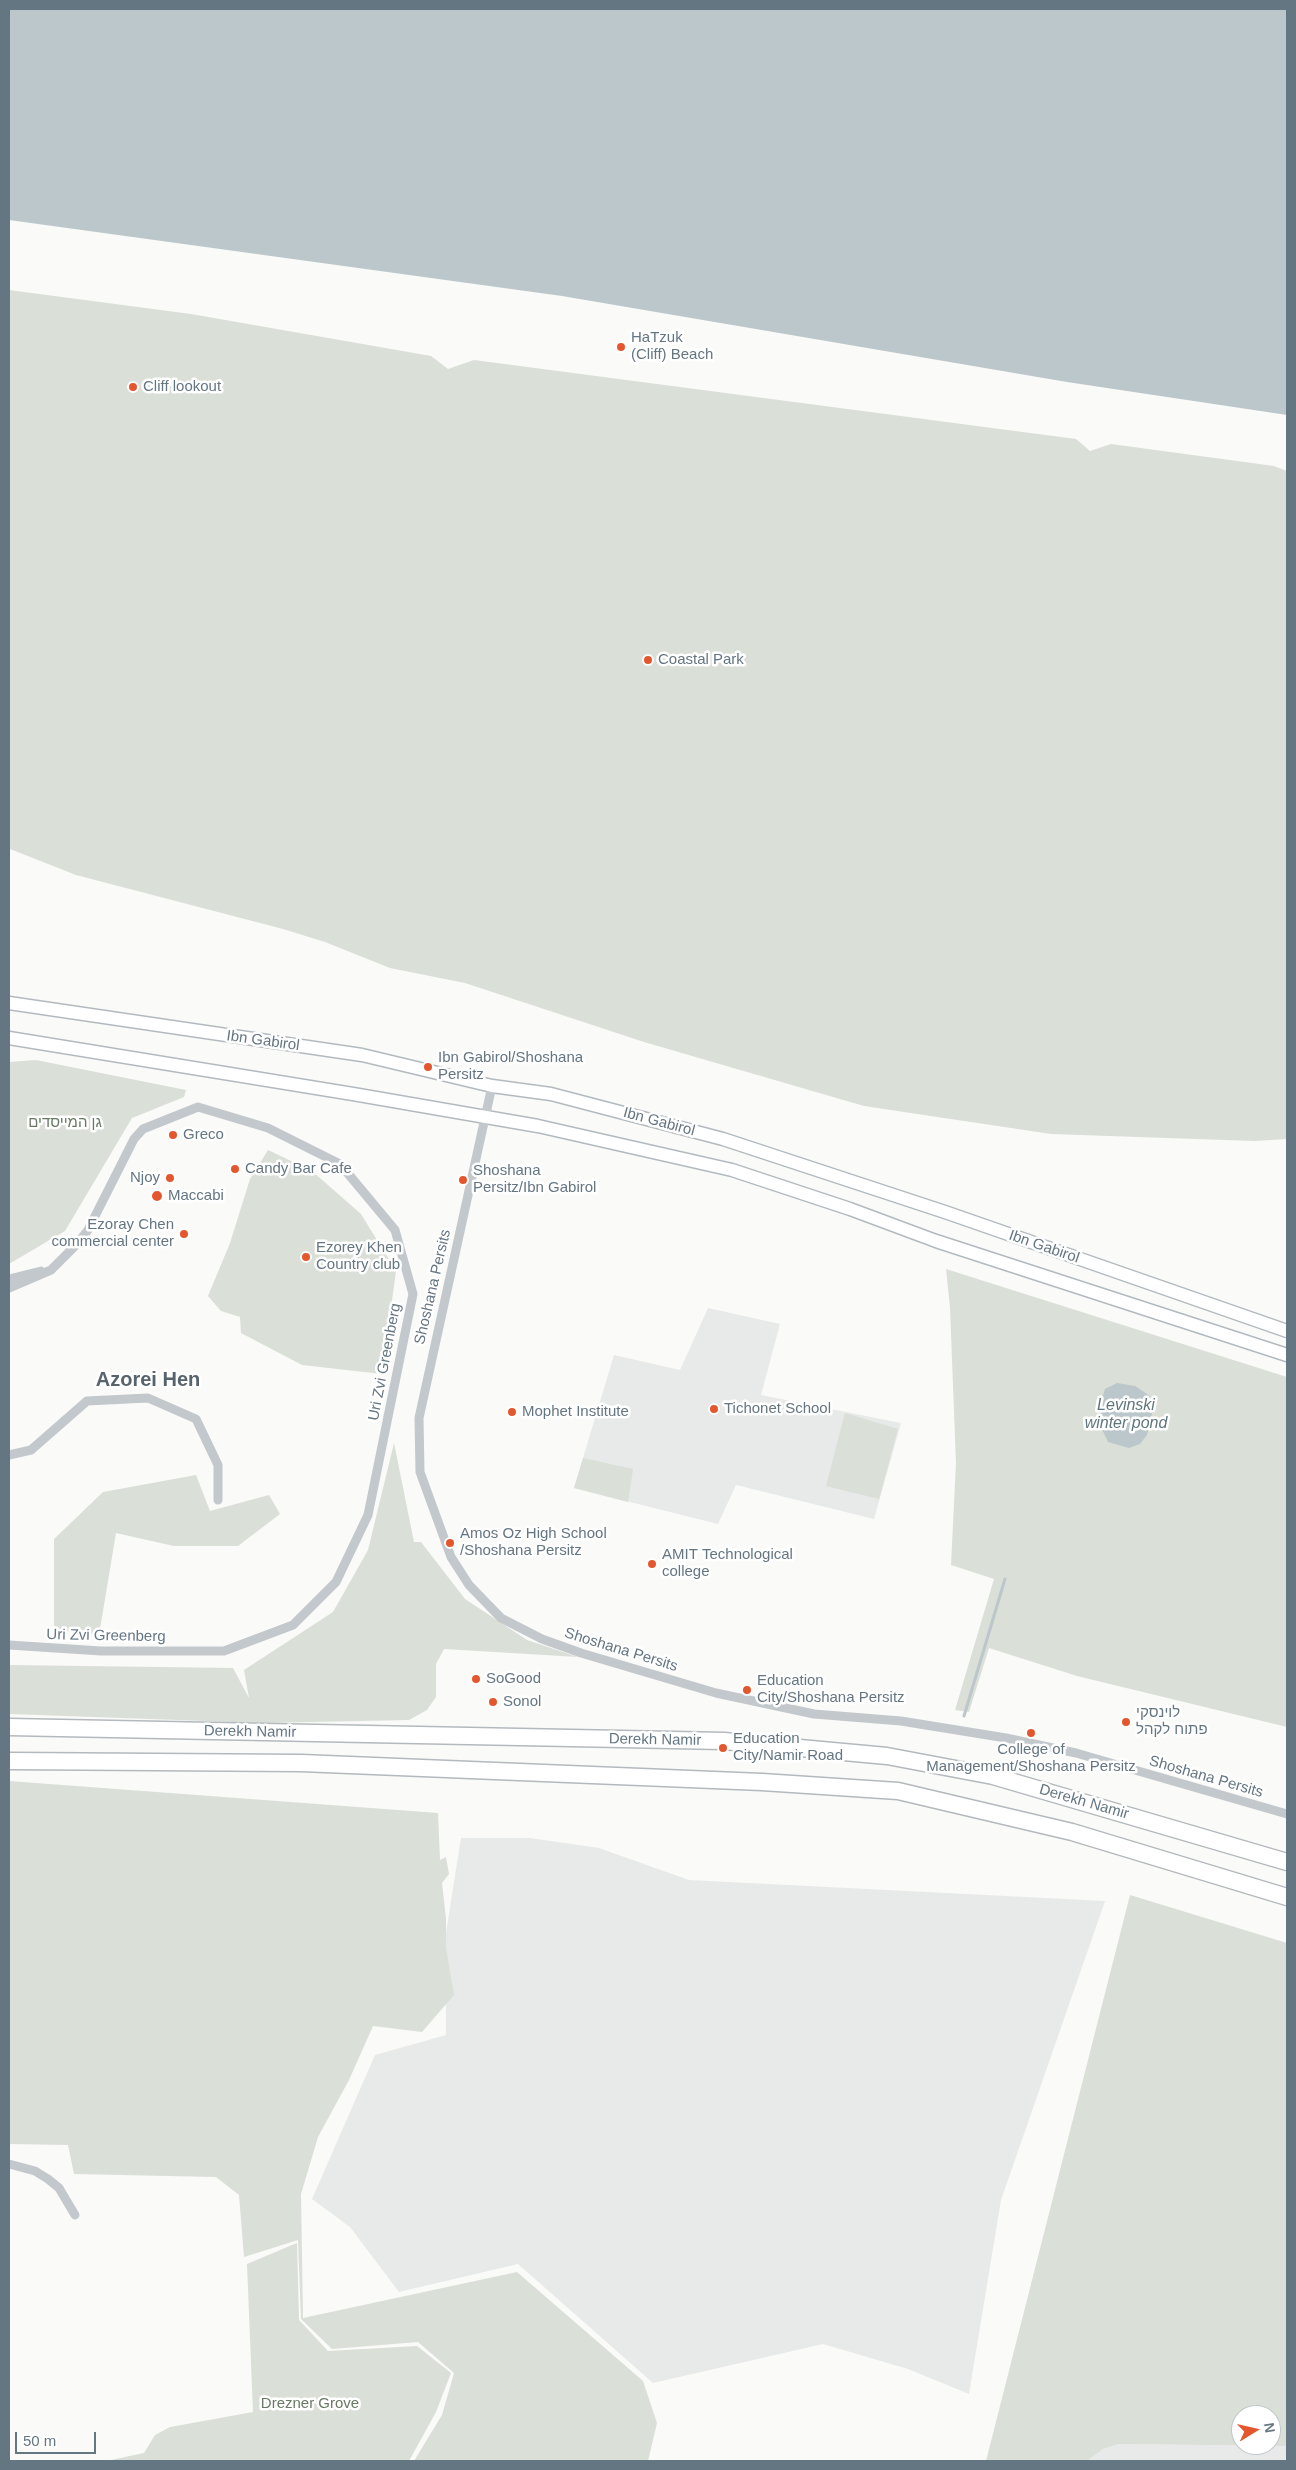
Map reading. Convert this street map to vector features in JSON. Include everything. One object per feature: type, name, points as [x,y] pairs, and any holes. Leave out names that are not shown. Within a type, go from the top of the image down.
[{"type":"highway","name":"Derekh Namir","points":[[9,1727],[724,1742],[887,1756],[993,1776],[1287,1862]]},
{"type":"highway","name":"Derekh Namir","points":[[9,1761],[301,1763],[762,1782],[898,1791],[1072,1832],[1287,1897]]},
{"type":"street","name":"Ibn Gabirol","points":[[9,1002],[362,1056],[492,1086],[552,1094],[723,1139],[945,1212],[1287,1331]]},
{"type":"street","name":"Ibn Gabirol","points":[[9,1038],[538,1126],[732,1170],[850,1209],[936,1241],[1287,1355]]},
{"type":"street","name":"Shoshana Persits","points":[[492,1086],[419,1418],[420,1472],[451,1557],[469,1585],[501,1618],[542,1639],[581,1653],[716,1693],[814,1714],[902,1721],[1006,1738],[1076,1753],[1287,1814]]},
{"type":"street","name":"Uri Zvi Greenberg","points":[[9,1288],[52,1270],[88,1230],[134,1140],[143,1129],[198,1107],[255,1123],[340,1164],[395,1230],[400,1242],[413,1294],[368,1515],[336,1582],[293,1625],[224,1651],[101,1652],[9,1646]]},
{"type":"street","points":[[9,1279],[29,1273],[52,1270]]},
{"type":"street","points":[[9,1455],[31,1450],[87,1401],[148,1398],[196,1419],[218,1464],[218,1500]]},
{"type":"street","points":[[9,2164],[35,2172],[53,2183],[59,2188],[75,2216]]},
{"type":"shaded area","name":"Tichonet School","points":[[708,1308],[780,1324],[761,1395],[901,1423],[874,1519],[736,1485],[718,1524],[574,1488],[614,1355],[680,1370]]},
{"type":"shaded area","points":[[461,1838],[530,1838],[599,1848],[689,1880],[1105,1901],[1001,2200],[969,2394],[908,2369],[823,2344],[653,2383],[518,2264],[399,2292],[350,2227],[312,2199],[375,2055],[446,2035],[446,1933]]},
{"type":"shaded area","points":[[1119,2444],[1231,2445],[1231,2455],[1281,2455],[1281,2446],[1287,2446],[1287,2461],[1087,2461],[1103,2449]]},
{"type":"green space","name":"Coastal Park","points":[[9,290],[191,314],[431,356],[448,369],[474,360],[1076,439],[1090,451],[1111,444],[1274,466],[1287,471],[1287,1139],[1254,1141],[1051,1134],[864,1106],[644,1042],[465,983],[390,968],[325,942],[283,929],[76,875],[10,849]]},
{"type":"green space","name":"גן המייסדים","points":[[36,1060],[186,1090],[184,1097],[132,1118],[65,1231],[9,1264],[9,1062]]},
{"type":"green space","name":"Ezorey Khen Country club","points":[[268,1150],[312,1171],[361,1214],[396,1271],[382,1374],[302,1365],[241,1333],[240,1317],[221,1311],[208,1296],[230,1243],[250,1179]]},
{"type":"green space","points":[[946,1269],[1287,1377],[1287,1727],[1077,1676],[989,1648],[969,1712],[955,1710],[994,1579],[951,1565],[956,1463],[950,1307]]},
{"type":"green space","points":[[845,1413],[898,1429],[879,1499],[826,1486]]},
{"type":"green space","points":[[394,1443],[414,1542],[421,1542],[465,1599],[527,1640],[578,1657],[444,1649],[436,1664],[436,1697],[427,1710],[409,1720],[262,1723],[9,1714],[9,1665],[233,1668],[249,1698],[244,1670],[333,1612],[368,1550]]},
{"type":"green space","points":[[583,1458],[633,1469],[628,1502],[574,1488]]},
{"type":"green space","points":[[196,1475],[210,1511],[269,1495],[280,1514],[238,1546],[174,1546],[116,1533],[99,1635],[54,1630],[54,1539],[103,1492]]},
{"type":"green space","points":[[9,1781],[438,1813],[440,1860],[446,1857],[449,1874],[442,1883],[446,1919],[446,1948],[454,1995],[422,2032],[373,2026],[349,2080],[318,2137],[301,2194],[303,2318],[517,2272],[643,2381],[657,2423],[648,2461],[414,2461],[442,2415],[454,2373],[418,2342],[332,2349],[301,2319],[298,2240],[244,2257],[239,2195],[216,2177],[74,2174],[68,2145],[9,2144]]},
{"type":"green space","points":[[1130,1895],[1287,1943],[1287,2446],[1281,2446],[1281,2405],[1231,2405],[1231,2445],[1119,2444],[1103,2449],[1087,2461],[986,2461]]},
{"type":"green space","name":"Drezner Grove","points":[[297,2243],[299,2320],[328,2351],[417,2346],[451,2373],[436,2412],[409,2461],[106,2461],[144,2453],[155,2435],[170,2427],[253,2412],[247,2264]]},
{"type":"water","points":[[9,9],[1287,9],[1287,415],[1067,382],[562,296],[9,220]]},
{"type":"water","name":"Levinski winter pond","points":[[1117,1383],[1135,1386],[1150,1396],[1152,1414],[1147,1435],[1140,1444],[1129,1448],[1108,1442],[1100,1425],[1101,1402],[1105,1389]]},
{"type":"waterway","points":[[964,1716],[1005,1579]]},
{"type":"place","name":"HaTzuk (Cliff) Beach","points":[[621,347]]},
{"type":"place","name":"Cliff lookout","points":[[133,387]]},
{"type":"place","name":"Coastal Park","points":[[648,660]]},
{"type":"place","name":"Ibn Gabirol/Shoshana Persitz","points":[[428,1067]]},
{"type":"place","name":"Greco","points":[[173,1135]]},
{"type":"place","name":"Candy Bar Cafe","points":[[235,1169]]},
{"type":"place","name":"Njoy","points":[[170,1178]]},
{"type":"place","name":"Shoshana Persitz/Ibn Gabirol","points":[[463,1180]]},
{"type":"place","name":"Maccabi","points":[[157,1196]]},
{"type":"place","name":"Ezoray Chen commercial center","points":[[184,1234]]},
{"type":"place","name":"Ezorey Khen Country club","points":[[306,1257]]},
{"type":"place","name":"Tichonet School","points":[[714,1409]]},
{"type":"place","name":"Mophet Institute","points":[[512,1412]]},
{"type":"place","name":"Amos Oz High School /Shoshana Persitz","points":[[450,1543]]},
{"type":"place","name":"AMIT Technological college","points":[[652,1564]]},
{"type":"place","name":"SoGood","points":[[476,1679]]},
{"type":"place","name":"Education City/Shoshana Persitz","points":[[747,1690]]},
{"type":"place","name":"Sonol","points":[[493,1702]]},
{"type":"place","name":"לוינסקי פתוח לקהל","points":[[1126,1722]]},
{"type":"place","name":"College of Management/Shoshana Persitz","points":[[1031,1733]]},
{"type":"place","name":"Education City/Namir Road","points":[[723,1748]]},
{"type":"district","name":"Azorei Hen","points":[[148,1380]]}]
